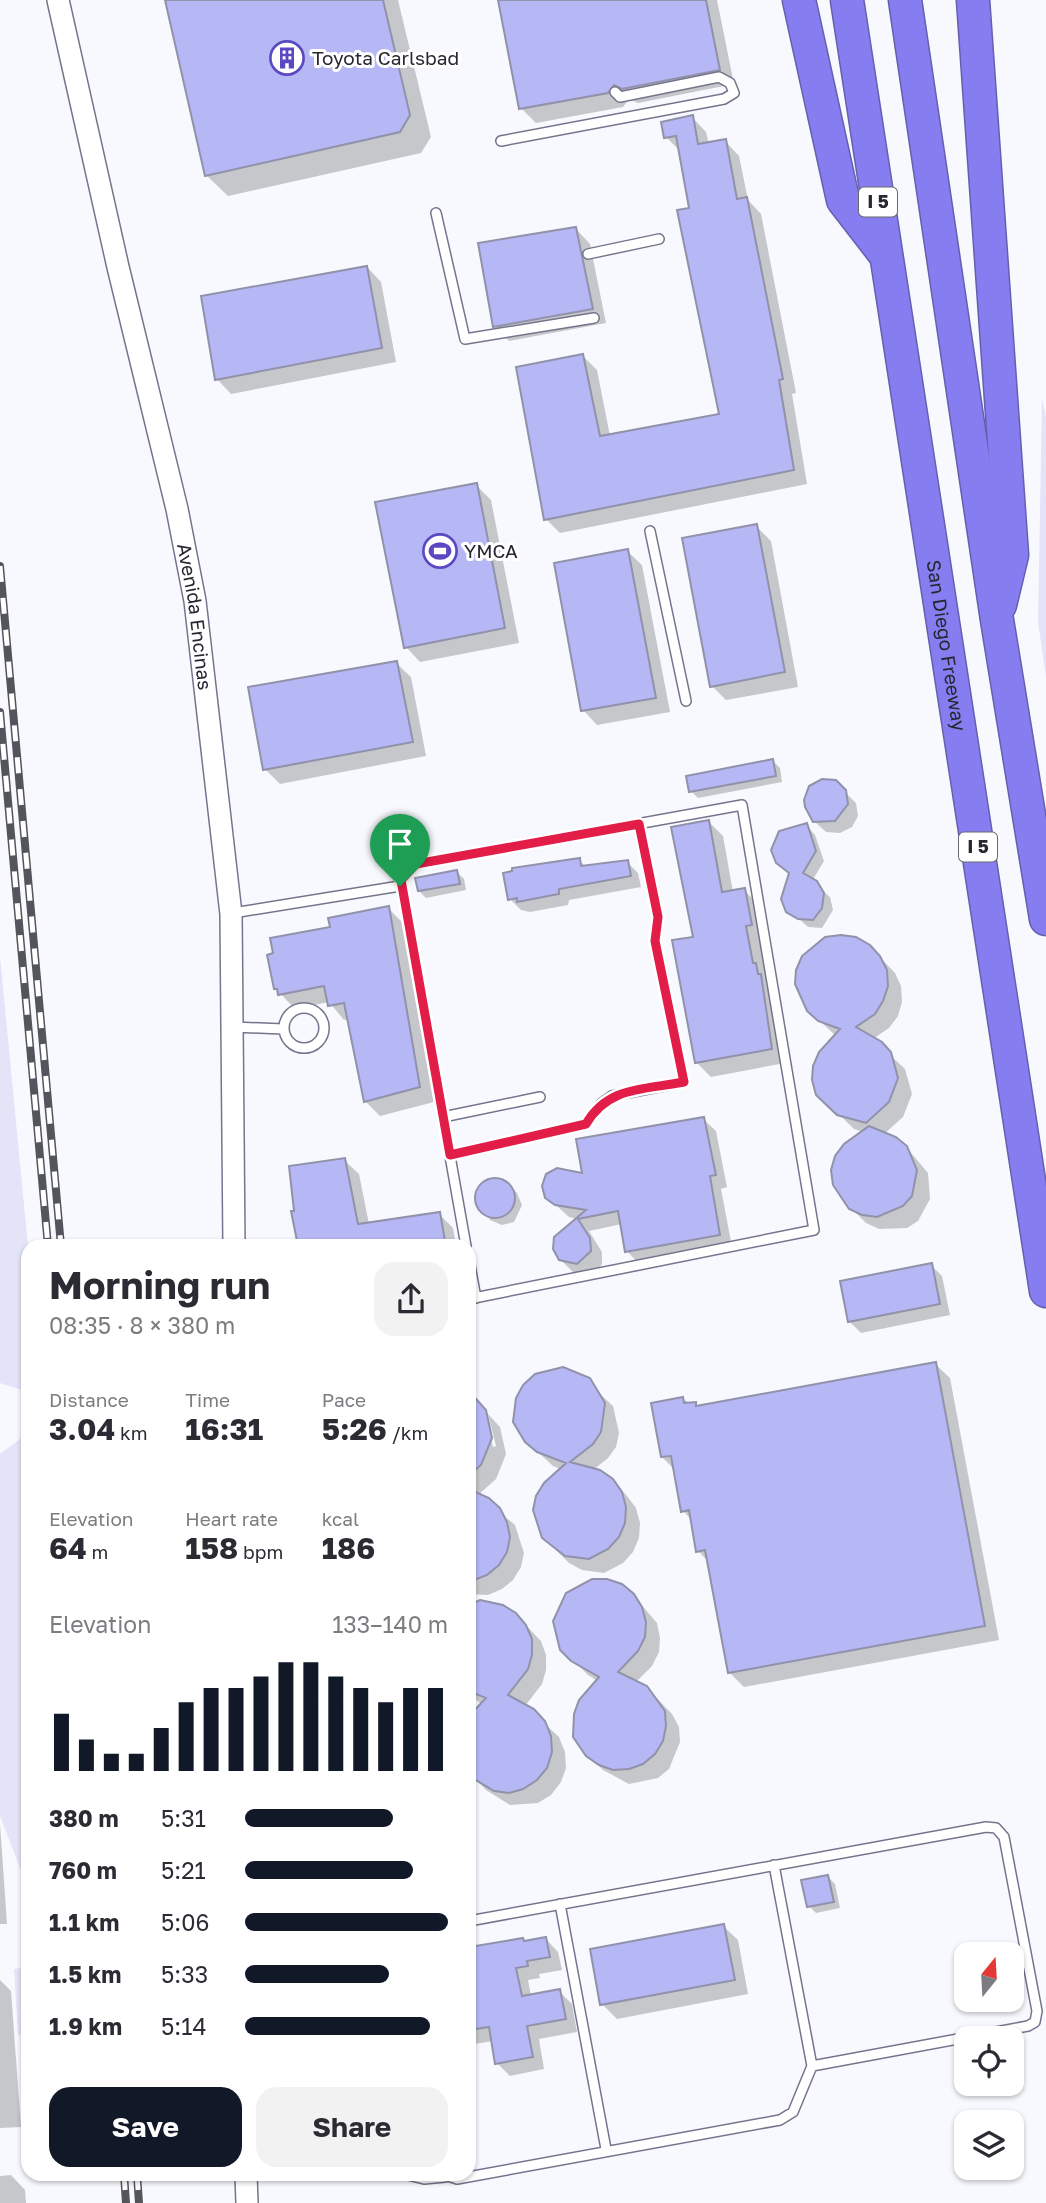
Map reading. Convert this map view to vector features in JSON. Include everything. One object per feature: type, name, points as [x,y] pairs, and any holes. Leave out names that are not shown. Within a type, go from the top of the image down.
[{"type":"highway","points":[[799,0],[843,200],[886,255]]},
{"type":"highway","name":"San Diego Freeway","points":[[847,0],[1046,1291]]},
{"type":"highway","points":[[905,0],[997,620],[1046,919]]},
{"type":"highway","points":[[973,0],[1012,555],[997,620]]},
{"type":"street","name":"Avenida Encinas","points":[[58,0],[115,255],[177,509],[192,587],[231,914],[234,1239]]},
{"type":"street","points":[[246,2181],[247,2203]]},
{"type":"lane","points":[[501,141],[724,99],[733,93],[730,83],[719,77],[620,97],[615,92]]},
{"type":"lane","points":[[436,213],[465,339],[594,318]]},
{"type":"lane","points":[[588,254],[659,239]]},
{"type":"lane","points":[[650,531],[686,701]]},
{"type":"lane","points":[[466,1239],[400,886],[404,873],[416,864],[742,805],[814,1230],[476,1298]]},
{"type":"lane","points":[[450,1155],[586,1124],[602,1103],[612,1096],[684,1082],[655,941],[658,917],[639,824]]},
{"type":"lane","points":[[231,914],[400,886]]},
{"type":"lane","points":[[298,1008],[311,1009],[324,1024],[318,1042],[307,1048],[294,1046],[283,1029],[287,1016],[298,1008]]},
{"type":"lane","points":[[234,1027],[283,1029]]},
{"type":"lane","points":[[443,1116],[540,1097]]},
{"type":"lane","points":[[476,1920],[986,1827],[996,1828],[1004,1837],[1037,2011],[1035,2022],[1028,2026],[812,2066]]},
{"type":"lane","points":[[476,2175],[606,2149],[780,2120],[793,2112],[812,2066],[774,1865]]},
{"type":"lane","points":[[560,1905],[606,2149]]},
{"type":"shaded area","points":[[1042,398],[1046,417],[1046,677],[1038,622]]},
{"type":"shaded area","points":[[0,956],[27,1239],[21,1239],[21,1390],[0,1383]]},
{"type":"shaded area","points":[[21,1438],[21,1871],[0,1816],[0,1454]]},
{"type":"shaded area","points":[[21,1968],[21,2035],[18,2035],[14,1969]]},
{"type":"building","name":"Toyota Carlsbad","points":[[165,0],[383,0],[410,115],[400,132],[205,176]]},
{"type":"building","points":[[498,0],[706,0],[720,70],[622,89],[614,85],[608,93],[519,109]]},
{"type":"building","points":[[693,115],[698,144],[726,139],[737,199],[747,197],[783,379],[779,380],[794,470],[544,520],[516,367],[583,354],[600,436],[719,414],[677,210],[689,208],[676,136],[664,138],[661,122]]},
{"type":"building","points":[[576,227],[593,309],[493,327],[478,243]]},
{"type":"building","points":[[367,266],[382,348],[215,380],[201,296]]},
{"type":"building","points":[[477,483],[505,628],[404,648],[375,502]]},
{"type":"building","points":[[757,524],[785,672],[710,687],[682,538]]},
{"type":"building","points":[[628,549],[656,698],[581,711],[554,563]]},
{"type":"building","points":[[397,661],[413,742],[263,770],[248,687]]},
{"type":"building","points":[[773,759],[776,776],[689,792],[686,776]]},
{"type":"building","points":[[822,779],[836,780],[846,790],[848,804],[835,821],[813,822],[805,807],[804,800],[809,786]]},
{"type":"building","points":[[709,820],[722,892],[745,888],[752,925],[746,926],[753,963],[756,963],[758,974],[761,974],[772,1049],[695,1063],[672,940],[693,937],[671,827]]},
{"type":"building","points":[[807,823],[816,851],[803,873],[817,881],[824,893],[822,908],[813,920],[798,919],[786,912],[781,899],[789,873],[776,863],[771,850],[779,831]]},
{"type":"building","points":[[580,858],[581,866],[628,860],[631,876],[559,889],[559,894],[517,902],[517,898],[508,900],[503,873],[512,871],[512,868]]},
{"type":"building","points":[[457,870],[460,884],[418,891],[415,878]]},
{"type":"building","points":[[389,906],[420,1087],[364,1102],[344,1003],[328,1006],[324,986],[278,995],[277,989],[274,989],[267,955],[273,953],[270,938],[330,927],[328,918]]},
{"type":"building","points":[[825,937],[856,937],[870,945],[887,970],[888,986],[883,1001],[875,1014],[856,1027],[882,1042],[891,1052],[898,1078],[889,1102],[866,1123],[837,1115],[816,1095],[812,1080],[813,1066],[819,1052],[840,1029],[818,1021],[807,1011],[795,984],[796,970],[802,956]]},
{"type":"building","points":[[704,1117],[716,1175],[710,1176],[720,1235],[625,1252],[618,1211],[578,1219],[590,1238],[591,1251],[577,1264],[559,1260],[553,1249],[554,1237],[586,1210],[555,1205],[545,1198],[542,1186],[546,1174],[557,1168],[582,1173],[576,1139]]},
{"type":"building","points":[[869,1126],[896,1137],[907,1146],[917,1170],[912,1196],[903,1206],[877,1217],[862,1215],[849,1209],[833,1185],[831,1170],[835,1156],[844,1144]]},
{"type":"building","points":[[345,1158],[358,1224],[440,1212],[445,1239],[297,1239],[291,1211],[294,1211],[289,1166]]},
{"type":"building","points":[[495,1178],[503,1179],[509,1184],[514,1190],[514,1206],[509,1212],[503,1217],[495,1218],[487,1217],[481,1212],[476,1206],[475,1198],[476,1190],[481,1184],[487,1179]]},
{"type":"building","points":[[932,1263],[940,1304],[848,1322],[840,1281]]},
{"type":"building","points":[[936,1362],[985,1626],[728,1673],[705,1550],[696,1552],[689,1510],[681,1512],[671,1456],[661,1457],[651,1403],[683,1397],[684,1403],[696,1402],[696,1406]]},
{"type":"building","points":[[563,1367],[590,1378],[605,1403],[601,1432],[593,1444],[570,1462],[600,1470],[613,1479],[622,1492],[626,1507],[625,1523],[619,1537],[608,1549],[589,1559],[565,1556],[542,1538],[533,1510],[536,1496],[544,1483],[566,1463],[537,1452],[525,1442],[513,1422],[516,1398],[523,1385],[535,1374]]},
{"type":"building","points":[[476,1399],[486,1410],[492,1438],[481,1465],[476,1469]]},
{"type":"building","points":[[476,1492],[489,1498],[500,1508],[510,1537],[507,1552],[499,1565],[487,1575],[476,1579]]},
{"type":"building","points":[[592,1579],[607,1579],[622,1584],[634,1594],[642,1607],[646,1622],[645,1637],[638,1651],[618,1672],[647,1686],[665,1711],[663,1741],[655,1754],[643,1764],[629,1769],[613,1770],[599,1765],[586,1756],[573,1737],[574,1714],[579,1700],[599,1677],[571,1661],[560,1650],[553,1621],[566,1593]]},
{"type":"building","points":[[480,1600],[503,1605],[516,1613],[526,1625],[532,1639],[532,1655],[528,1669],[508,1695],[534,1709],[545,1721],[551,1736],[552,1752],[547,1768],[537,1780],[523,1789],[509,1793],[494,1791],[476,1780],[476,1709],[486,1698],[476,1694],[476,1602]]},
{"type":"building","points":[[828,1875],[834,1902],[807,1907],[801,1880]]},
{"type":"building","points":[[724,1924],[735,1980],[600,2005],[590,1949]]},
{"type":"building","points":[[546,1937],[550,1957],[527,1961],[528,1966],[516,1968],[522,1996],[560,1989],[566,2019],[527,2026],[533,2057],[495,2064],[489,2027],[476,2029],[476,1946],[523,1938],[524,1941]]},
{"type":"railway","points":[[0,566],[60,1239]]},
{"type":"railway","points":[[0,712],[47,1239]]},
{"type":"railway","points":[[124,2181],[126,2203]]},
{"type":"railway","points":[[137,2181],[139,2203]]},
{"type":"place","name":"Toyota Carlsbad","points":[[287,58]]},
{"type":"place","name":"YMCA","points":[[440,551]]},
{"type":"route","points":[[639,824],[658,917],[655,941],[684,1082],[612,1096],[602,1103],[586,1124],[450,1155],[400,886],[404,873],[416,864],[639,824]]}]
